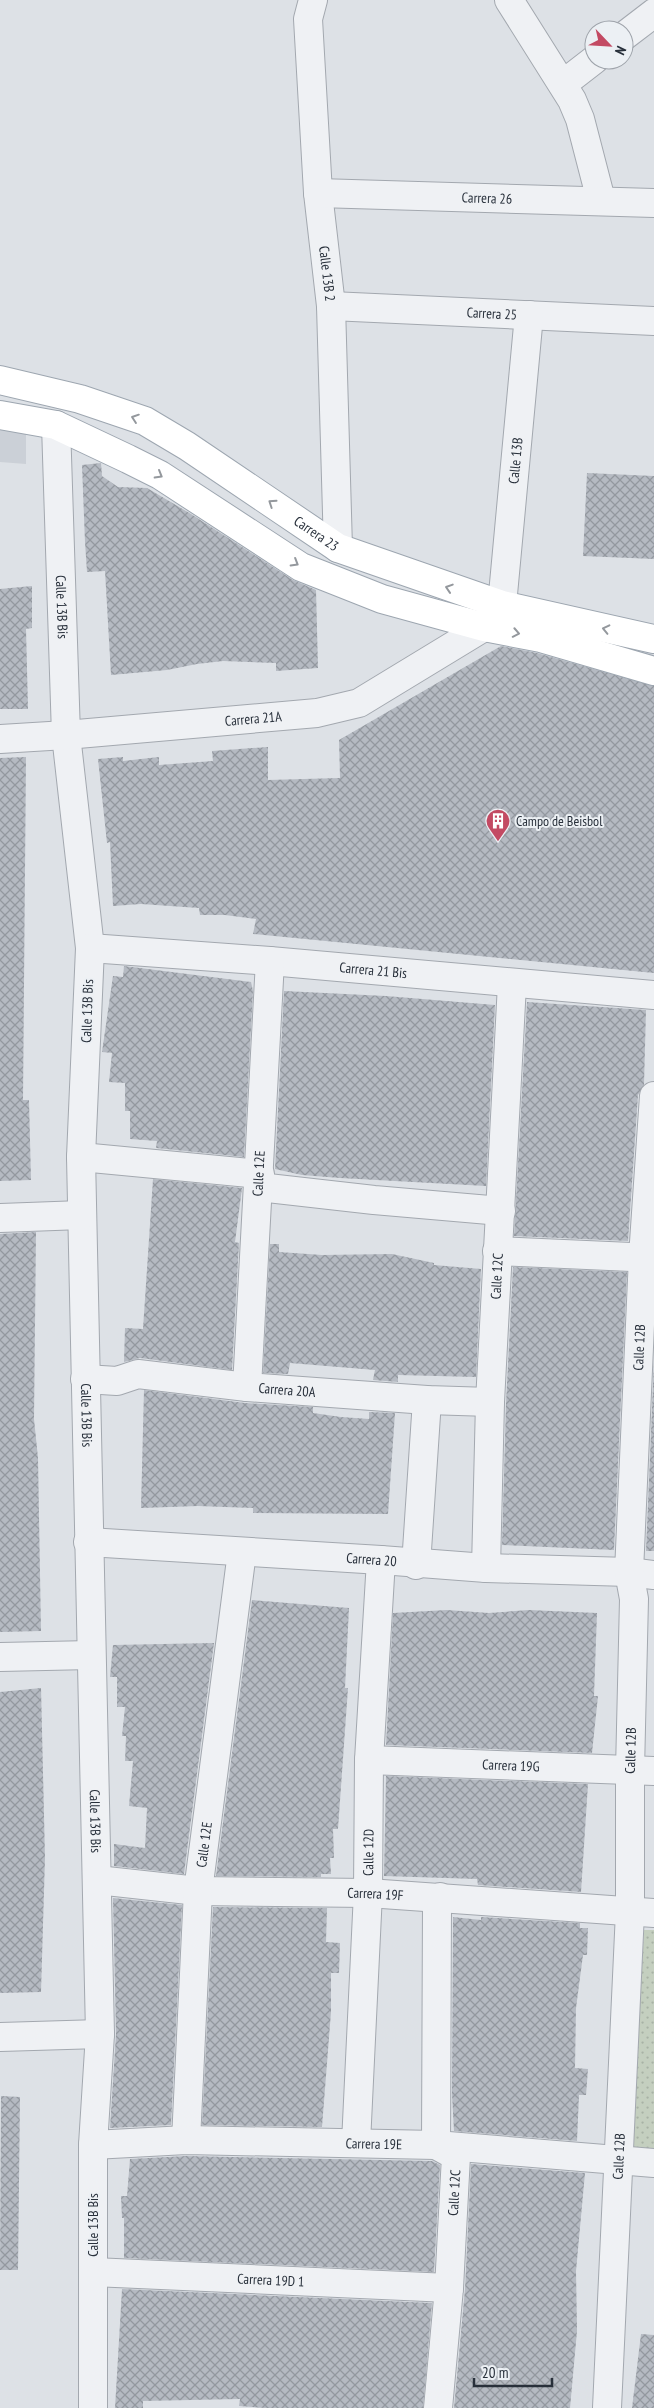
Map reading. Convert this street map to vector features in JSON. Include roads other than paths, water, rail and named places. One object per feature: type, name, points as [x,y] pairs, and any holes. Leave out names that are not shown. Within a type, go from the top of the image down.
[{"type":"main road","name":"Carrera 23","points":[[0,380],[80,399],[145,421],[187,446],[338,548],[502,606],[654,639]]},
{"type":"main road","points":[[0,415],[56,425],[160,475],[302,567],[382,599],[484,626],[541,638],[654,671]]},
{"type":"street","name":"Calle 13B 2","points":[[313,0],[308,19],[318,194],[331,306],[338,548]]},
{"type":"street","points":[[509,0],[534,42],[563,84],[580,119],[601,200]]},
{"type":"street","points":[[634,28],[654,13]]},
{"type":"street","points":[[563,84],[584,68]]},
{"type":"street","name":"Carrera 26","points":[[318,194],[654,202]]},
{"type":"street","name":"Carrera 25","points":[[331,306],[654,321]]},
{"type":"street","name":"Calle 13B","points":[[502,606],[529,315]]},
{"type":"street","name":"Calle 13B Bis","points":[[56,425],[66,735],[90,948],[81,1157],[100,2034],[93,2145],[93,2408]]},
{"type":"street","name":"Carrera 21A","points":[[0,739],[317,713],[359,703],[484,626]]},
{"type":"street","name":"Carrera 21 Bis","points":[[90,948],[270,961],[512,984],[654,995]]},
{"type":"street","name":"Calle 12E","points":[[248,1387],[270,961]]},
{"type":"street","name":"Calle 12C","points":[[486,1568],[490,1402],[512,984]]},
{"type":"street","name":"Calle 12B","points":[[607,2408],[617,2161],[642,1912],[642,1771],[634,1599],[641,1573],[648,1258],[654,1096]]},
{"type":"street","points":[[81,1157],[259,1181],[374,1200],[501,1211]]},
{"type":"street","points":[[0,1218],[82,1215]]},
{"type":"street","points":[[497,1251],[648,1258]]},
{"type":"street","name":"Carrera 20A","points":[[85,1379],[117,1381],[138,1374],[248,1387],[427,1400],[490,1402]]},
{"type":"street","points":[[416,1564],[427,1400]]},
{"type":"street","name":"Carrera 20","points":[[88,1542],[486,1568],[641,1573]]},
{"type":"street","name":"Calle 12E","points":[[186,2140],[198,1891],[242,1552]]},
{"type":"street","name":"Calle 12D","points":[[356,2143],[368,1893],[369,1760],[381,1560]]},
{"type":"street","points":[[0,1657],[91,1655]]},
{"type":"street","name":"Carrera 19G","points":[[369,1760],[642,1771]]},
{"type":"street","name":"Carrera 19F","points":[[97,1880],[198,1891],[368,1893],[642,1912]]},
{"type":"street","points":[[436,2145],[437,1906],[440,1897]]},
{"type":"street","points":[[0,2037],[100,2034]]},
{"type":"street","name":"Carrera 19E","points":[[93,2145],[186,2140],[436,2145],[654,2163]]},
{"type":"street","name":"Calle 12C","points":[[436,2145],[456,2156],[438,2408]]},
{"type":"street","name":"Carrera 19D 1","points":[[93,2272],[448,2288]]},
{"type":"place","name":"Campo de Beisbol","points":[[498,842]]}]
